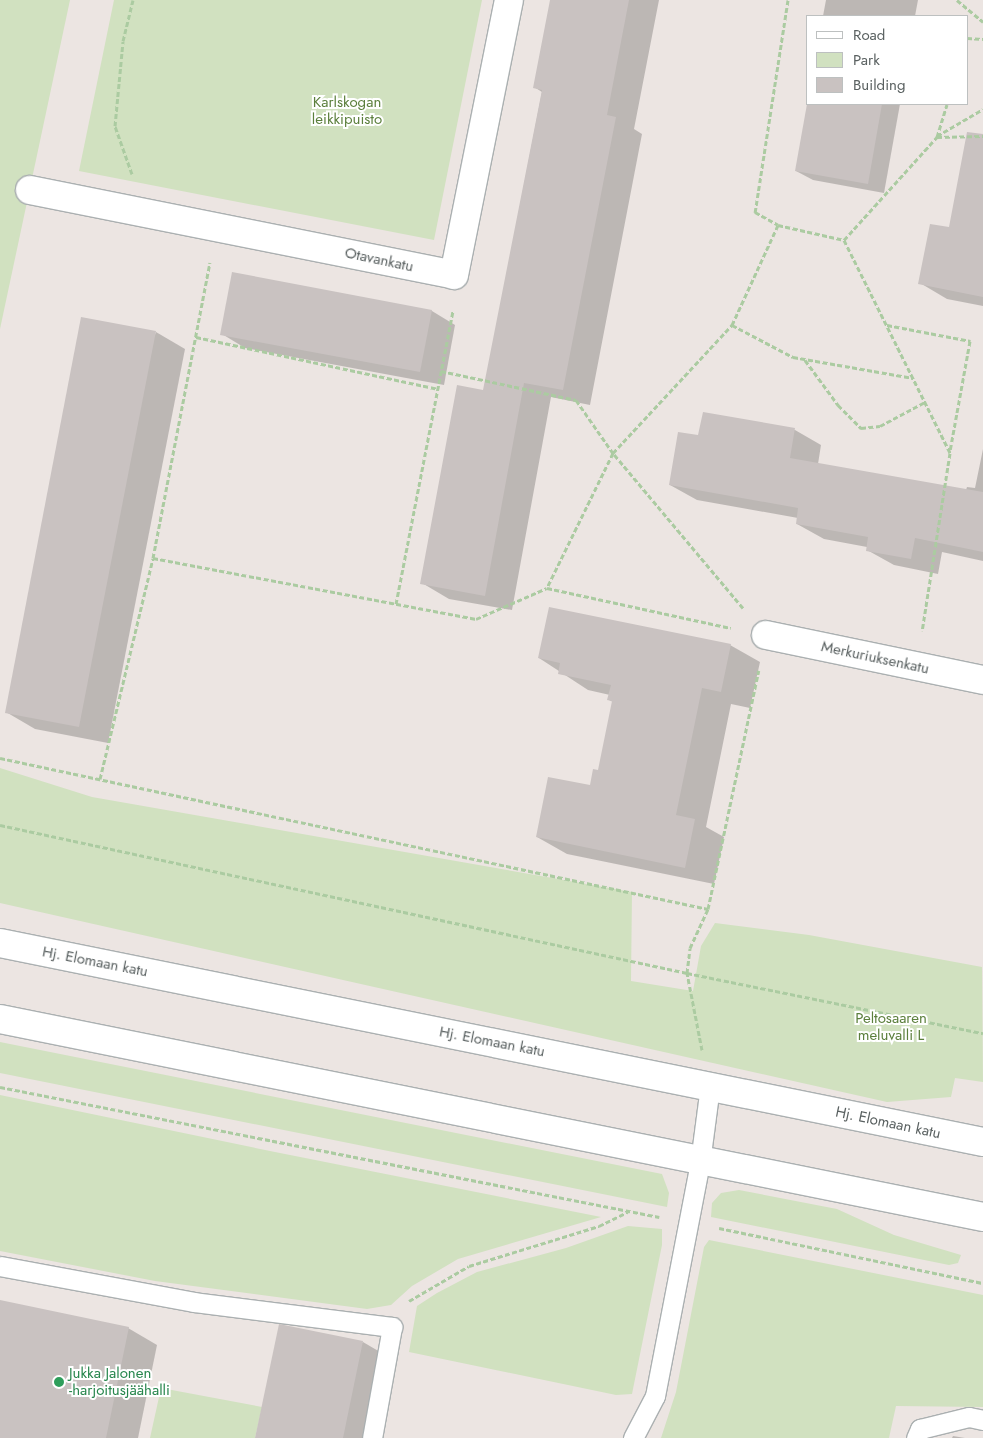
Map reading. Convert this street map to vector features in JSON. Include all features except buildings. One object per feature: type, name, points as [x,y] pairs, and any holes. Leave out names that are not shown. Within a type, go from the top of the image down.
[{"type":"street","points":[[454,275],[509,0]]},
{"type":"street","name":"Otavankatu","points":[[30,190],[454,275]]},
{"type":"street","name":"Merkuriuksenkatu","points":[[766,635],[983,680]]},
{"type":"street","name":"Hj. Elomaan katu","points":[[0,943],[983,1142]]},
{"type":"street","points":[[0,1019],[700,1162],[983,1217]]},
{"type":"lane","points":[[633,1438],[655,1396],[700,1162],[710,1086]]},
{"type":"lane","points":[[0,1266],[194,1302],[392,1327],[372,1438]]},
{"type":"lane","points":[[916,1438],[920,1429],[969,1417],[983,1420]]},
{"type":"path","points":[[134,0],[123,41],[115,126],[146,213]]},
{"type":"path","points":[[788,0],[755,212],[778,225],[844,240]]},
{"type":"path","points":[[957,0],[983,22]]},
{"type":"path","points":[[968,38],[983,39]]},
{"type":"path","points":[[937,136],[947,105]]},
{"type":"path","points":[[844,240],[937,136],[983,109]]},
{"type":"path","points":[[937,136],[983,136]]},
{"type":"path","points":[[547,588],[613,453],[732,325],[778,225]]},
{"type":"path","points":[[100,779],[152,558],[217,227]]},
{"type":"path","points":[[844,240],[950,453]]},
{"type":"path","points":[[396,604],[456,299],[454,275]]},
{"type":"path","points":[[732,325],[793,357],[912,378]]},
{"type":"path","points":[[886,325],[970,341],[916,666]]},
{"type":"path","points":[[196,337],[438,389]]},
{"type":"path","points":[[804,359],[838,405],[861,428],[880,426],[925,402]]},
{"type":"path","points":[[441,371],[576,400],[613,453],[766,635]]},
{"type":"path","points":[[152,558],[476,619],[547,588],[766,635]]},
{"type":"path","points":[[710,1086],[687,974],[690,948],[708,909],[766,635]]},
{"type":"path","points":[[0,758],[708,909]]},
{"type":"path","points":[[0,825],[687,974],[983,1033]]},
{"type":"path","points":[[0,1087],[629,1212],[689,1222],[983,1283]]},
{"type":"path","points":[[392,1327],[400,1310],[415,1296],[469,1266],[599,1226],[629,1212]]},
{"type":"green space","points":[[0,0],[70,0],[0,329]]},
{"type":"green space","name":"Karlskogan leikkipuisto","points":[[114,0],[482,0],[434,240],[79,171]]},
{"type":"green space","name":"Peltosaaren meluvalli L","points":[[0,768],[92,797],[632,892],[631,981],[693,991],[701,946],[715,923],[809,935],[982,967],[983,1082],[955,1078],[951,1097],[887,1102],[0,903]]},
{"type":"green space","points":[[0,1042],[662,1174],[669,1193],[667,1207],[0,1073]]},
{"type":"green space","points":[[0,1095],[601,1217],[458,1259],[412,1286],[391,1305],[367,1309],[155,1281],[0,1251]]},
{"type":"green space","points":[[739,1190],[837,1209],[894,1235],[961,1255],[958,1263],[949,1265],[711,1217],[712,1203],[721,1193]]},
{"type":"green space","points":[[628,1226],[662,1229],[662,1245],[632,1394],[616,1395],[409,1352],[417,1306],[437,1293],[477,1272],[566,1248]]},
{"type":"green space","points":[[709,1240],[983,1295],[983,1407],[896,1406],[889,1438],[661,1438],[676,1392],[704,1247]]},
{"type":"green space","points":[[161,1388],[262,1407],[255,1438],[150,1438]]},
{"type":"place","name":"Jukka Jalonen -harjoitusjäähalli","points":[[59,1382]]}]
